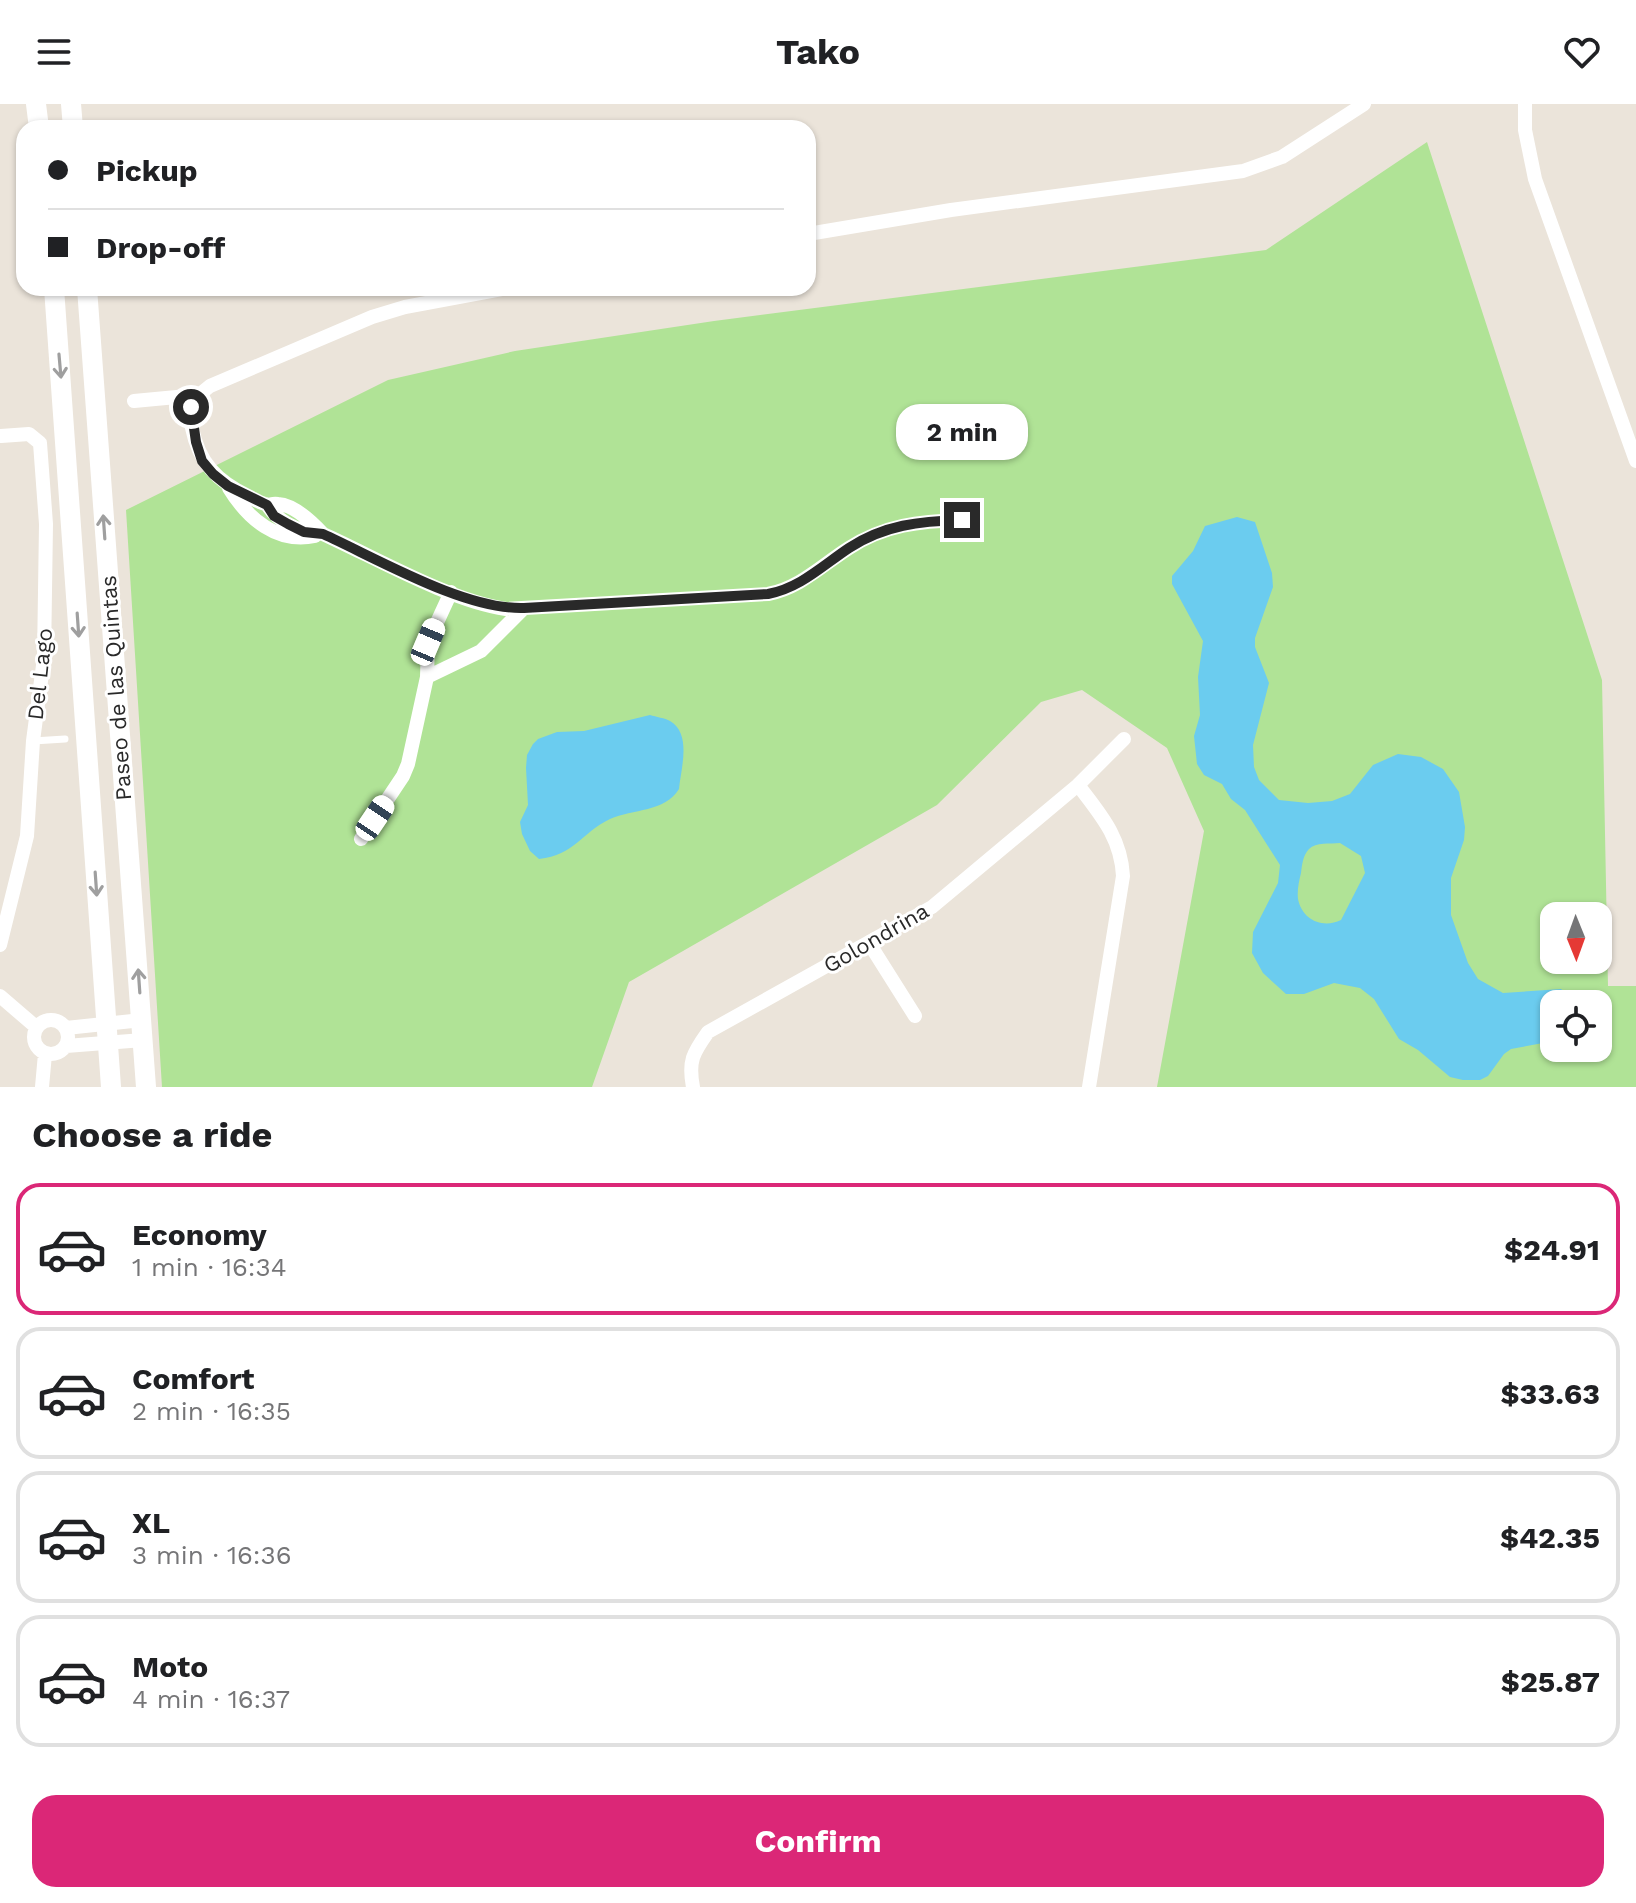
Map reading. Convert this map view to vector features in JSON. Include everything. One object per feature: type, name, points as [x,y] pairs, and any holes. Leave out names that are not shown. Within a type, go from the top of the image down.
[{"type":"main road","name":"Paseo de las Quintas","points":[[55,296],[111,1087]]},
{"type":"main road","name":"Paseo de las Quintas","points":[[88,296],[146,1087]]},
{"type":"street","points":[[816,233],[951,210],[1243,171],[1282,157],[1364,104]]},
{"type":"street","points":[[1525,104],[1525,130],[1535,179],[1636,461]]},
{"type":"street","points":[[323,534],[292,539],[278,535],[240,506],[228,486],[202,461],[191,407],[198,395],[210,386],[372,317],[405,307],[464,296]]},
{"type":"street","points":[[134,401],[198,395]]},
{"type":"street","name":"Del Lago","points":[[0,945],[27,836],[33,741],[44,658],[46,597],[46,524],[40,443],[29,434],[1,436]]},
{"type":"street","points":[[228,486],[267,505],[280,504],[310,519],[323,534],[451,592],[492,607],[524,608],[768,594],[796,585],[875,533],[898,525],[962,520]]},
{"type":"street","points":[[361,839],[403,776],[413,748],[427,677],[428,642],[451,592]]},
{"type":"street","points":[[427,677],[481,651],[524,608]]},
{"type":"street","name":"Golondrina","points":[[693,1087],[690,1073],[692,1055],[708,1032],[932,907],[1078,785],[1124,739]]},
{"type":"street","points":[[1078,785],[1112,829],[1122,861],[1123,876],[1089,1087]]},
{"type":"street","points":[[869,943],[915,1016]]},
{"type":"street","points":[[0,996],[36,1027]]},
{"type":"street","points":[[36,1027],[48,1020],[55,1020],[66,1028],[107,1033],[142,1030]]},
{"type":"street","points":[[36,1027],[34,1043],[45,1054],[57,1054],[66,1046],[107,1033]]},
{"type":"street","points":[[66,1028],[66,1046]]},
{"type":"street","points":[[42,1087],[45,1054]]},
{"type":"lane","points":[[33,741],[65,739]]},
{"type":"green space","points":[[1427,142],[1602,680],[1606,902],[1540,902],[1540,974],[1608,974],[1608,986],[1636,986],[1636,1087],[1157,1087],[1204,831],[1167,748],[1082,690],[1041,702],[937,805],[629,982],[592,1087],[162,1087],[126,510],[388,380],[515,351],[714,321],[1266,250]]},
{"type":"water","points":[[1237,517],[1255,522],[1272,573],[1273,587],[1255,638],[1255,647],[1269,683],[1253,745],[1254,767],[1259,780],[1279,800],[1308,803],[1332,801],[1350,794],[1373,765],[1398,754],[1421,757],[1443,769],[1459,792],[1465,827],[1464,840],[1451,878],[1451,915],[1468,963],[1478,979],[1503,993],[1540,990],[1540,1044],[1511,1049],[1488,1076],[1480,1080],[1450,1077],[1418,1050],[1399,1039],[1374,999],[1360,988],[1334,983],[1304,994],[1286,994],[1263,973],[1252,953],[1253,932],[1278,883],[1280,865],[1245,810],[1231,799],[1222,784],[1204,775],[1197,764],[1194,736],[1200,715],[1198,677],[1203,641],[1172,584],[1172,576],[1193,551],[1205,526]],"holes":[[[1340,843],[1361,856],[1365,873],[1341,920],[1334,923],[1314,921],[1300,906],[1298,892],[1303,860],[1312,847]]]},
{"type":"water","points":[[650,715],[670,721],[681,734],[684,752],[679,789],[666,802],[610,819],[570,848],[539,859],[530,851],[520,822],[528,805],[527,755],[533,744],[557,732],[584,731]]},
{"type":"route","points":[[191,407],[191,424],[202,461],[228,486],[267,505],[274,516],[304,532],[323,534],[451,592],[492,607],[506,609],[768,594],[796,585],[875,533],[898,525],[962,520]]}]
